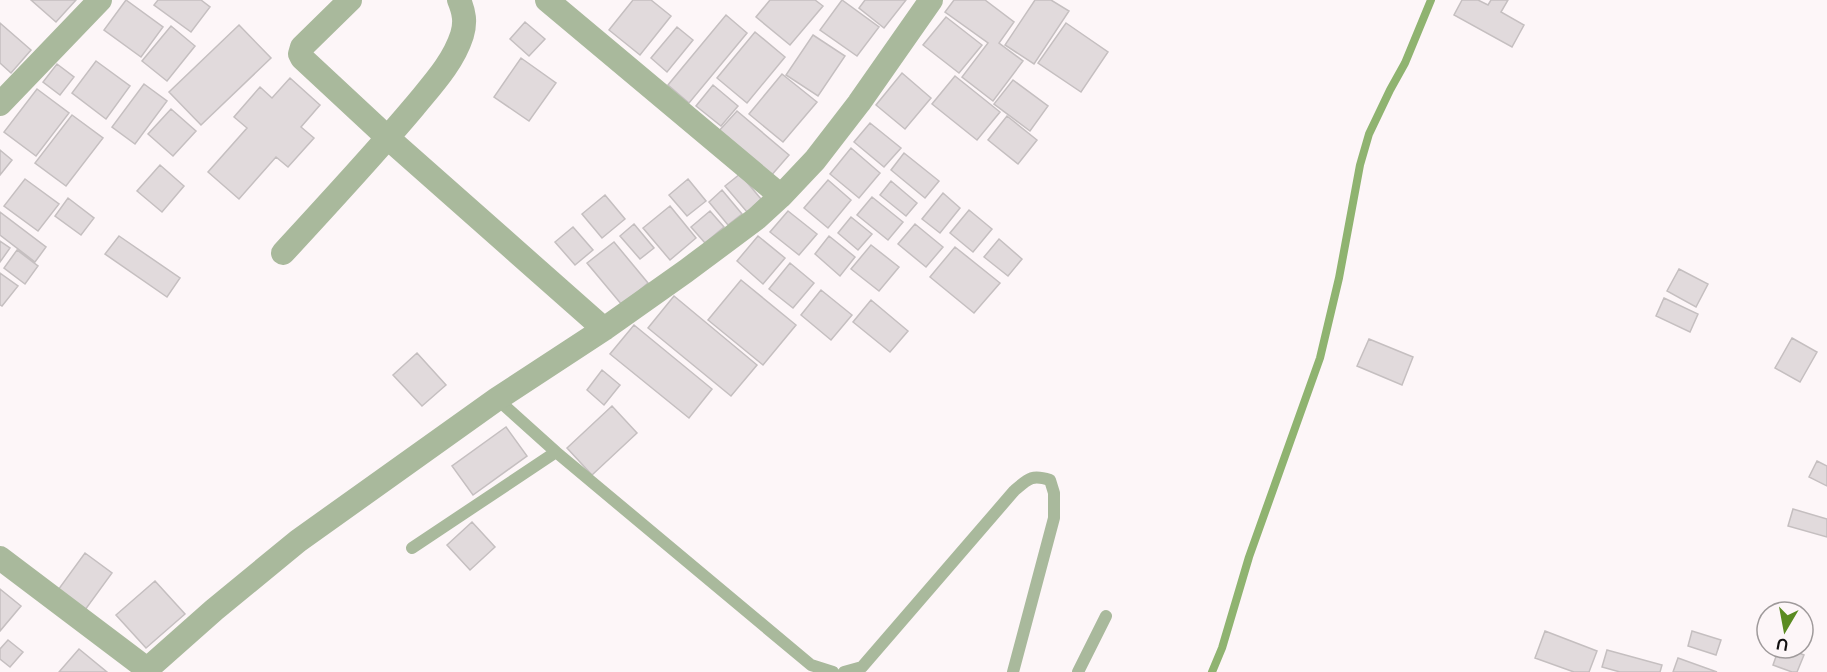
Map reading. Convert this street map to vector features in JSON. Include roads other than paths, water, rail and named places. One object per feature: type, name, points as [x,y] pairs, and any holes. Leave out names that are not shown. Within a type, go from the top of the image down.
[{"type":"street","points":[[0,104],[100,0]]},
{"type":"street","points":[[350,0],[302,47],[300,54],[388,138],[604,329]]},
{"type":"street","points":[[283,253],[388,138],[444,70],[462,35],[465,22],[459,0]]},
{"type":"street","points":[[547,0],[781,196]]},
{"type":"street","points":[[0,558],[146,670],[298,541],[497,399],[686,272],[757,218],[815,160],[859,103],[930,0]]},
{"type":"lane","points":[[497,399],[556,452],[811,665],[833,672]]},
{"type":"lane","points":[[412,548],[556,452]]},
{"type":"lane","points":[[844,672],[862,667],[1014,491],[1027,480],[1039,477],[1050,480],[1054,493],[1054,518],[1013,672]]},
{"type":"lane","points":[[1078,672],[1106,616]]},
{"type":"waterway","points":[[1212,672],[1222,648],[1249,557],[1320,358],[1339,278],[1360,165],[1369,134],[1405,63],[1431,0]]}]
